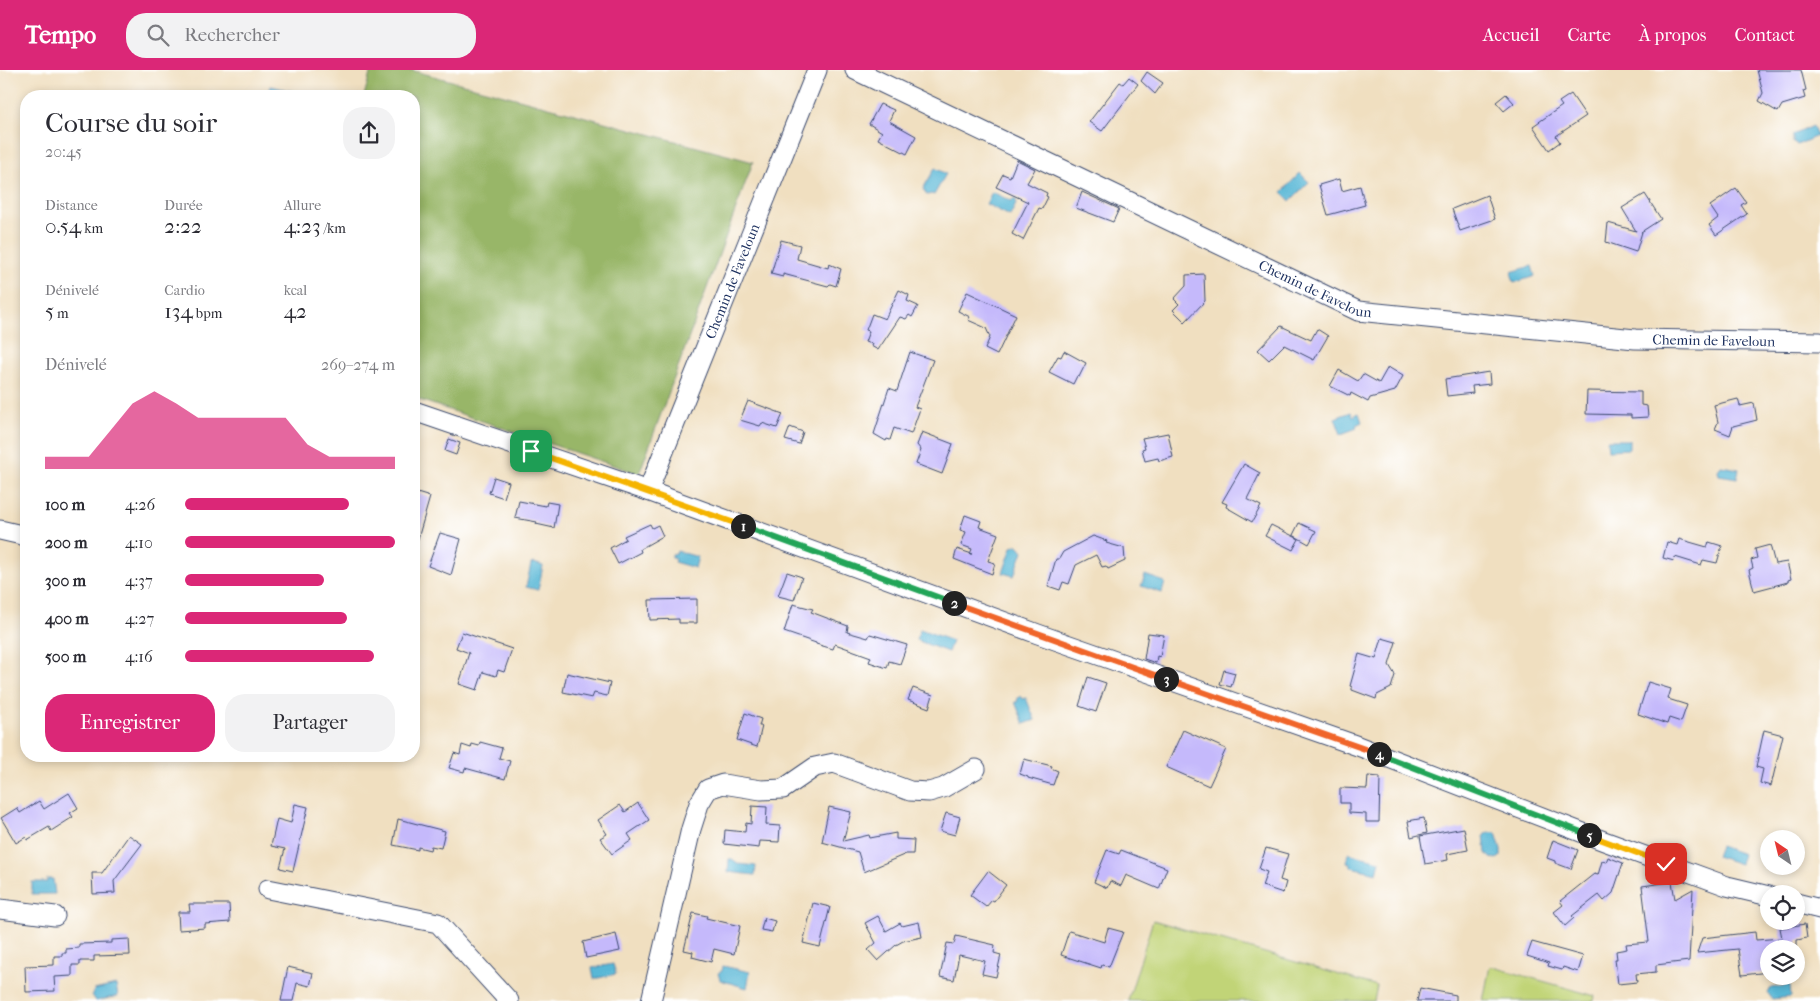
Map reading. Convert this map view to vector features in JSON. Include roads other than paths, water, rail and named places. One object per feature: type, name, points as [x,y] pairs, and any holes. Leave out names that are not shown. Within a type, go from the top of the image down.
[{"type":"street","name":"Chemin de Faveloun","points":[[648,492],[817,70]]},
{"type":"street","name":"Chemin de Faveloun","points":[[855,70],[1358,311],[1635,339],[1820,342]]},
{"type":"street","points":[[420,413],[648,492],[1038,634],[1358,746],[1604,841],[1727,886],[1760,894]]},
{"type":"street","points":[[0,530],[20,535]]},
{"type":"street","points":[[651,1001],[691,829],[699,804],[708,789],[723,784],[761,790],[782,789],[815,767],[834,763],[910,791],[929,792],[943,788],[976,769]]},
{"type":"street","points":[[268,888],[438,923],[509,1001]]},
{"type":"street","points":[[1805,905],[1820,909]]},
{"type":"street","points":[[0,908],[55,916]]},
{"type":"water","points":[[271,86],[288,90],[270,90]]},
{"type":"water","points":[[1813,126],[1817,136],[1797,145],[1793,143],[1793,135]]},
{"type":"water","points":[[935,168],[946,174],[934,195],[927,195],[923,189]]},
{"type":"water","points":[[1300,173],[1309,182],[1290,201],[1282,192]]},
{"type":"water","points":[[992,192],[1011,201],[1013,199],[1016,200],[1010,216],[986,204]]},
{"type":"water","points":[[1532,266],[1535,276],[1514,283],[1511,272]]},
{"type":"water","points":[[1351,412],[1353,416],[1359,413],[1362,422],[1356,425],[1357,428],[1341,434],[1335,418]]},
{"type":"water","points":[[1607,440],[1629,440],[1629,449],[1608,450]]},
{"type":"water","points":[[1721,466],[1739,469],[1737,478],[1719,475],[1718,470]]},
{"type":"water","points":[[1018,545],[1023,551],[1014,576],[1003,573],[1012,547]]},
{"type":"water","points":[[677,551],[698,557],[695,568],[674,562],[675,559],[672,558],[672,555],[676,554]]},
{"type":"water","points":[[531,564],[543,566],[538,590],[526,587]]},
{"type":"water","points":[[1145,575],[1165,582],[1162,593],[1141,586]]},
{"type":"water","points":[[920,629],[952,641],[948,652],[916,640]]},
{"type":"water","points":[[1021,696],[1023,699],[1026,698],[1035,720],[1024,724],[1015,702]]},
{"type":"water","points":[[1488,832],[1496,833],[1501,849],[1501,856],[1497,859],[1490,858],[1486,853],[1484,835]]},
{"type":"water","points":[[1720,846],[1743,854],[1740,864],[1716,856]]},
{"type":"water","points":[[1349,852],[1380,861],[1377,873],[1351,867],[1351,863],[1347,862]]},
{"type":"water","points":[[729,859],[739,864],[756,866],[755,875],[728,872]]},
{"type":"water","points":[[47,879],[53,879],[55,894],[32,894],[32,882],[47,882]]},
{"type":"water","points":[[613,964],[616,974],[594,979],[592,968]]},
{"type":"water","points":[[723,966],[750,972],[747,988],[720,980],[718,973],[722,971]]},
{"type":"water","points":[[116,985],[118,996],[96,1001],[92,995],[94,990]]},
{"type":"water","points":[[1790,985],[1791,997],[1772,999],[1768,993],[1771,988]]}]
